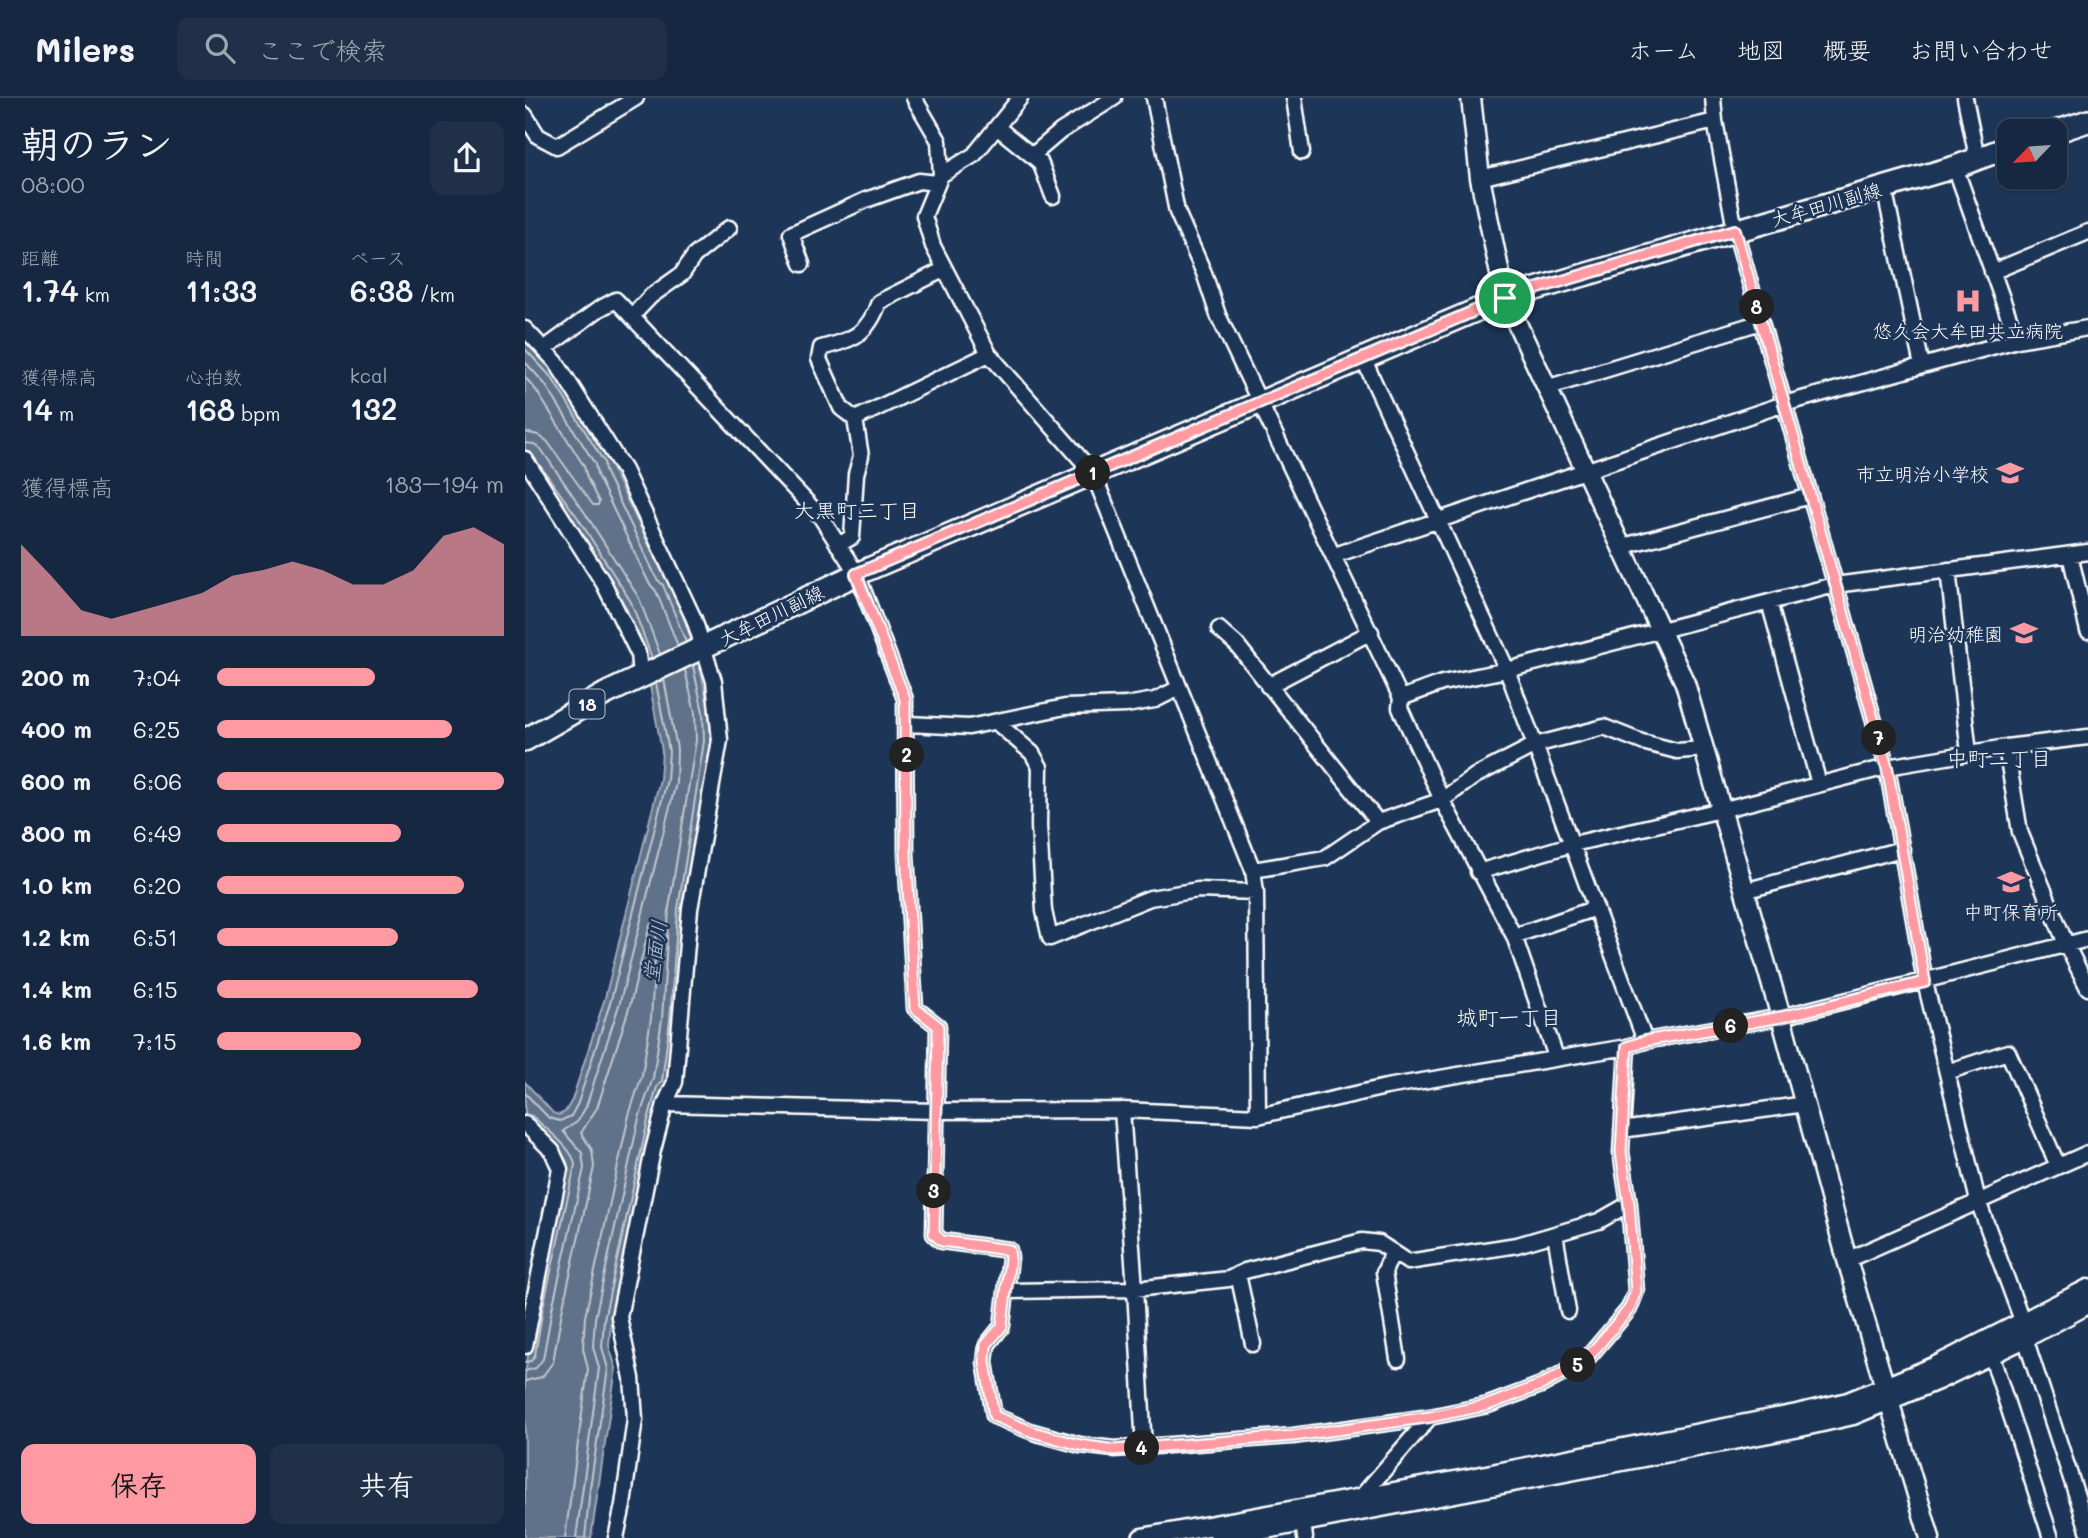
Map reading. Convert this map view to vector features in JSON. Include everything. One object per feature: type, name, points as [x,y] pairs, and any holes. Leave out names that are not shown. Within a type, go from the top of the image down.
[{"type":"main road","points":[[2067,128],[2088,121]]},
{"type":"main road","name":"大牟田川副線","points":[[525,740],[605,694],[856,574],[1505,298],[1955,167],[1997,151]]},
{"type":"street","points":[[525,115],[538,136],[557,146],[636,98]]},
{"type":"street","points":[[914,98],[939,141],[939,179],[924,216],[933,246],[989,354],[1093,473],[1253,870],[1256,892],[1258,1116]]},
{"type":"street","points":[[802,264],[791,234],[866,200],[919,181],[939,179],[974,155],[1020,98]]},
{"type":"street","points":[[1034,154],[1061,131],[1114,98]]},
{"type":"street","points":[[1154,98],[1177,212],[1204,273],[1218,315],[1371,632],[1401,698],[1400,708],[1441,800],[1514,936],[1556,1057]]},
{"type":"street","points":[[1294,98],[1302,152]]},
{"type":"street","points":[[1471,98],[1480,178],[1505,298],[1685,682],[1847,1260],[1930,1538]]},
{"type":"street","points":[[1713,98],[1735,230],[1887,767],[1925,982],[1978,1201],[2024,1331],[2088,1530]]},
{"type":"street","points":[[1965,98],[1977,158]]},
{"type":"street","points":[[1480,178],[1715,121]]},
{"type":"street","points":[[998,128],[1034,154],[1040,162],[1053,196]]},
{"type":"street","points":[[1955,167],[2017,340]]},
{"type":"street","points":[[1884,187],[1922,366]]},
{"type":"street","points":[[632,316],[651,296],[682,274],[694,256],[729,228]]},
{"type":"street","points":[[1992,272],[2088,232]]},
{"type":"street","points":[[838,545],[852,537],[856,474],[861,456],[855,419],[841,408],[819,359],[821,348],[845,342],[861,333],[873,319],[879,302],[945,269]]},
{"type":"street","points":[[544,349],[599,309],[616,300],[820,516],[856,574],[905,699],[906,853],[915,1008],[938,1026],[934,1234],[942,1241],[1009,1250],[1002,1326],[986,1345],[985,1362],[994,1416],[1033,1432],[1080,1445],[1114,1450],[1293,1436],[1430,1417],[1488,1405],[1541,1385],[1584,1362],[1629,1309],[1636,1291],[1629,1204],[1621,1152],[1627,1047]]},
{"type":"street","points":[[1546,388],[1761,322]]},
{"type":"street","points":[[1335,555],[1784,404],[2017,340],[2088,328]]},
{"type":"street","points":[[525,329],[556,362],[624,470],[694,618],[714,681],[720,740],[690,909],[675,1082],[665,1104],[653,1150],[619,1317],[632,1378],[635,1419],[616,1538]]},
{"type":"street","points":[[855,419],[989,354]]},
{"type":"street","points":[[1363,358],[1507,670],[1645,1041]]},
{"type":"street","points":[[525,459],[604,584],[638,653],[645,674]]},
{"type":"street","points":[[1621,547],[1810,496]]},
{"type":"street","points":[[1401,698],[1442,683],[1507,670],[1835,585],[2088,552]]},
{"type":"street","points":[[2070,555],[2088,631]]},
{"type":"street","points":[[1948,570],[1969,753]]},
{"type":"street","points":[[1769,602],[1819,784]]},
{"type":"street","points":[[1219,629],[1237,645],[1378,822]]},
{"type":"street","points":[[1268,686],[1371,632]]},
{"type":"street","points":[[907,724],[968,727],[1065,707],[1126,705],[1154,699],[1179,688]]},
{"type":"street","points":[[996,722],[1032,752],[1040,767],[1039,826],[1044,911],[1050,939],[1150,898],[1198,890],[1256,892]]},
{"type":"street","points":[[1253,870],[1325,858],[1378,822],[1441,800],[1475,776],[1535,745],[1604,727],[1642,742],[1677,751],[1704,749]]},
{"type":"street","points":[[1478,872],[1573,844],[1721,810],[1887,767],[2005,747],[2088,737]]},
{"type":"street","points":[[2005,747],[2020,832],[2066,944],[2088,988]]},
{"type":"street","points":[[1744,891],[1902,849]]},
{"type":"street","points":[[1514,936],[1596,908]]},
{"type":"street","points":[[665,1104],[935,1111],[1122,1110],[1258,1116],[1386,1087],[1627,1047],[1645,1041],[1781,1017],[2088,939]]},
{"type":"street","points":[[1947,1072],[2008,1052],[2058,1166]]},
{"type":"street","points":[[1622,1130],[1805,1104]]},
{"type":"street","points":[[1122,1110],[1144,1448]]},
{"type":"street","points":[[525,1124],[552,1151],[560,1169],[532,1282],[525,1346]]},
{"type":"street","points":[[1847,1260],[2088,1153]]},
{"type":"street","points":[[1006,1291],[1135,1289],[1229,1279],[1238,1274],[1363,1241],[1379,1243],[1408,1262],[1517,1245],[1599,1221],[1629,1204]]},
{"type":"street","points":[[1555,1234],[1568,1311]]},
{"type":"street","points":[[1393,1252],[1384,1272],[1398,1359]]},
{"type":"street","points":[[1238,1274],[1253,1344]]},
{"type":"street","points":[[2024,1331],[2088,1289]]},
{"type":"street","points":[[1219,1538],[1303,1523],[1362,1505],[1800,1427],[1853,1415],[1887,1393],[1940,1379],[1989,1348],[2088,1304]]},
{"type":"street","points":[[1989,1348],[2051,1538]]},
{"type":"street","points":[[1362,1505],[1430,1417]]},
{"type":"street","points":[[1142,1538],[1303,1523]]},
{"type":"water","name":"堂面川","points":[[525,338],[557,374],[613,462],[611,467],[664,576],[668,578],[697,658],[707,699],[711,741],[670,1084],[628,1238],[611,1320],[609,1346],[616,1368],[591,1538],[525,1538],[525,1375],[536,1306],[568,1165],[556,1147],[525,1118],[525,1082],[553,1113],[559,1115],[565,1112],[572,1100],[605,998],[660,779],[662,751],[644,654],[625,606],[572,522],[525,455]]},
{"type":"place","name":"悠久会大牟田共立病院","points":[[1968,301]]},
{"type":"place","name":"市立明治小学校","points":[[2010,473]]},
{"type":"place","name":"明治幼稚園","points":[[2024,633]]},
{"type":"place","name":"中町保育所","points":[[2011,882]]},
{"type":"district","name":"大黒町三丁目","points":[[857,509]]},
{"type":"district","name":"中町二丁目","points":[[1999,757]]},
{"type":"district","name":"城町一丁目","points":[[1509,1016]]},
{"type":"route","points":[[1735,230],[1887,767],[1925,982],[1781,1017],[1645,1041],[1627,1047],[1621,1152],[1629,1204],[1636,1291],[1629,1309],[1584,1362],[1541,1385],[1488,1405],[1430,1417],[1293,1436],[1114,1450],[1080,1445],[1033,1432],[994,1416],[985,1362],[986,1345],[1002,1326],[1009,1250],[942,1241],[934,1234],[938,1026],[915,1008],[906,853],[905,699],[856,574],[1505,298],[1735,230]]}]
